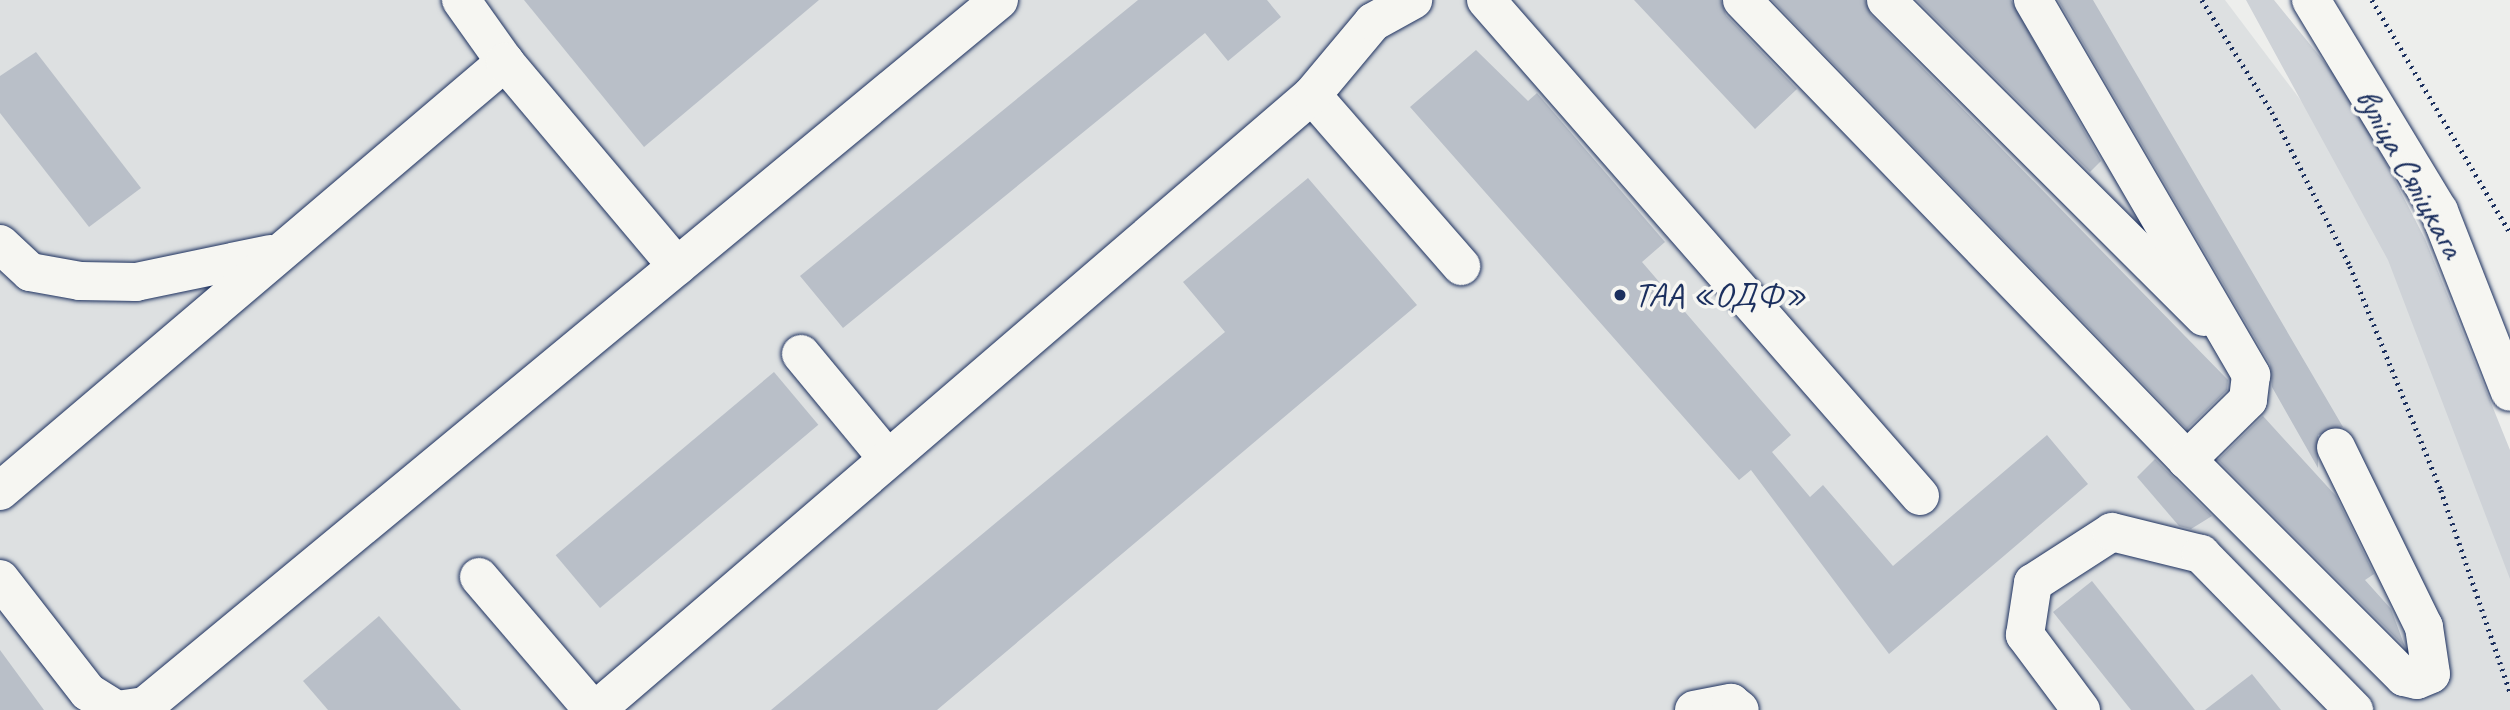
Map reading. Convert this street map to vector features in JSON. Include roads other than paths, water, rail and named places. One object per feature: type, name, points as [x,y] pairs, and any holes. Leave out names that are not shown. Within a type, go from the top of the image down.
[{"type":"main road","points":[[461,0],[505,62],[677,266]]},
{"type":"main road","points":[[0,579],[88,692],[117,710],[145,706],[999,0]]},
{"type":"main road","points":[[479,577],[594,710],[1312,95],[1373,22],[1413,0]]},
{"type":"main road","points":[[1486,0],[1920,496]]},
{"type":"main road","points":[[1742,0],[2187,460],[2404,677],[2417,680],[2431,674],[2424,627],[2336,447]]},
{"type":"main road","points":[[1886,0],[2241,353]]},
{"type":"main road","points":[[2033,0],[2241,353],[2251,375],[2248,400],[2187,460]]},
{"type":"main road","name":"вуліца Сяліцкага","points":[[2311,0],[2439,211],[2510,392]]},
{"type":"main road","points":[[0,491],[505,62]]},
{"type":"main road","points":[[1312,95],[1461,266]]},
{"type":"main road","points":[[0,244],[30,272],[136,282],[283,250]]},
{"type":"main road","points":[[801,354],[888,459]]},
{"type":"main road","points":[[2081,710],[2025,635],[2033,583],[2112,532],[2201,554],[2354,710]]},
{"type":"main road","points":[[1694,710],[1731,703],[1740,710]]},
{"type":"place","name":"ТАА «ОДФ»","points":[[1620,295]]}]
